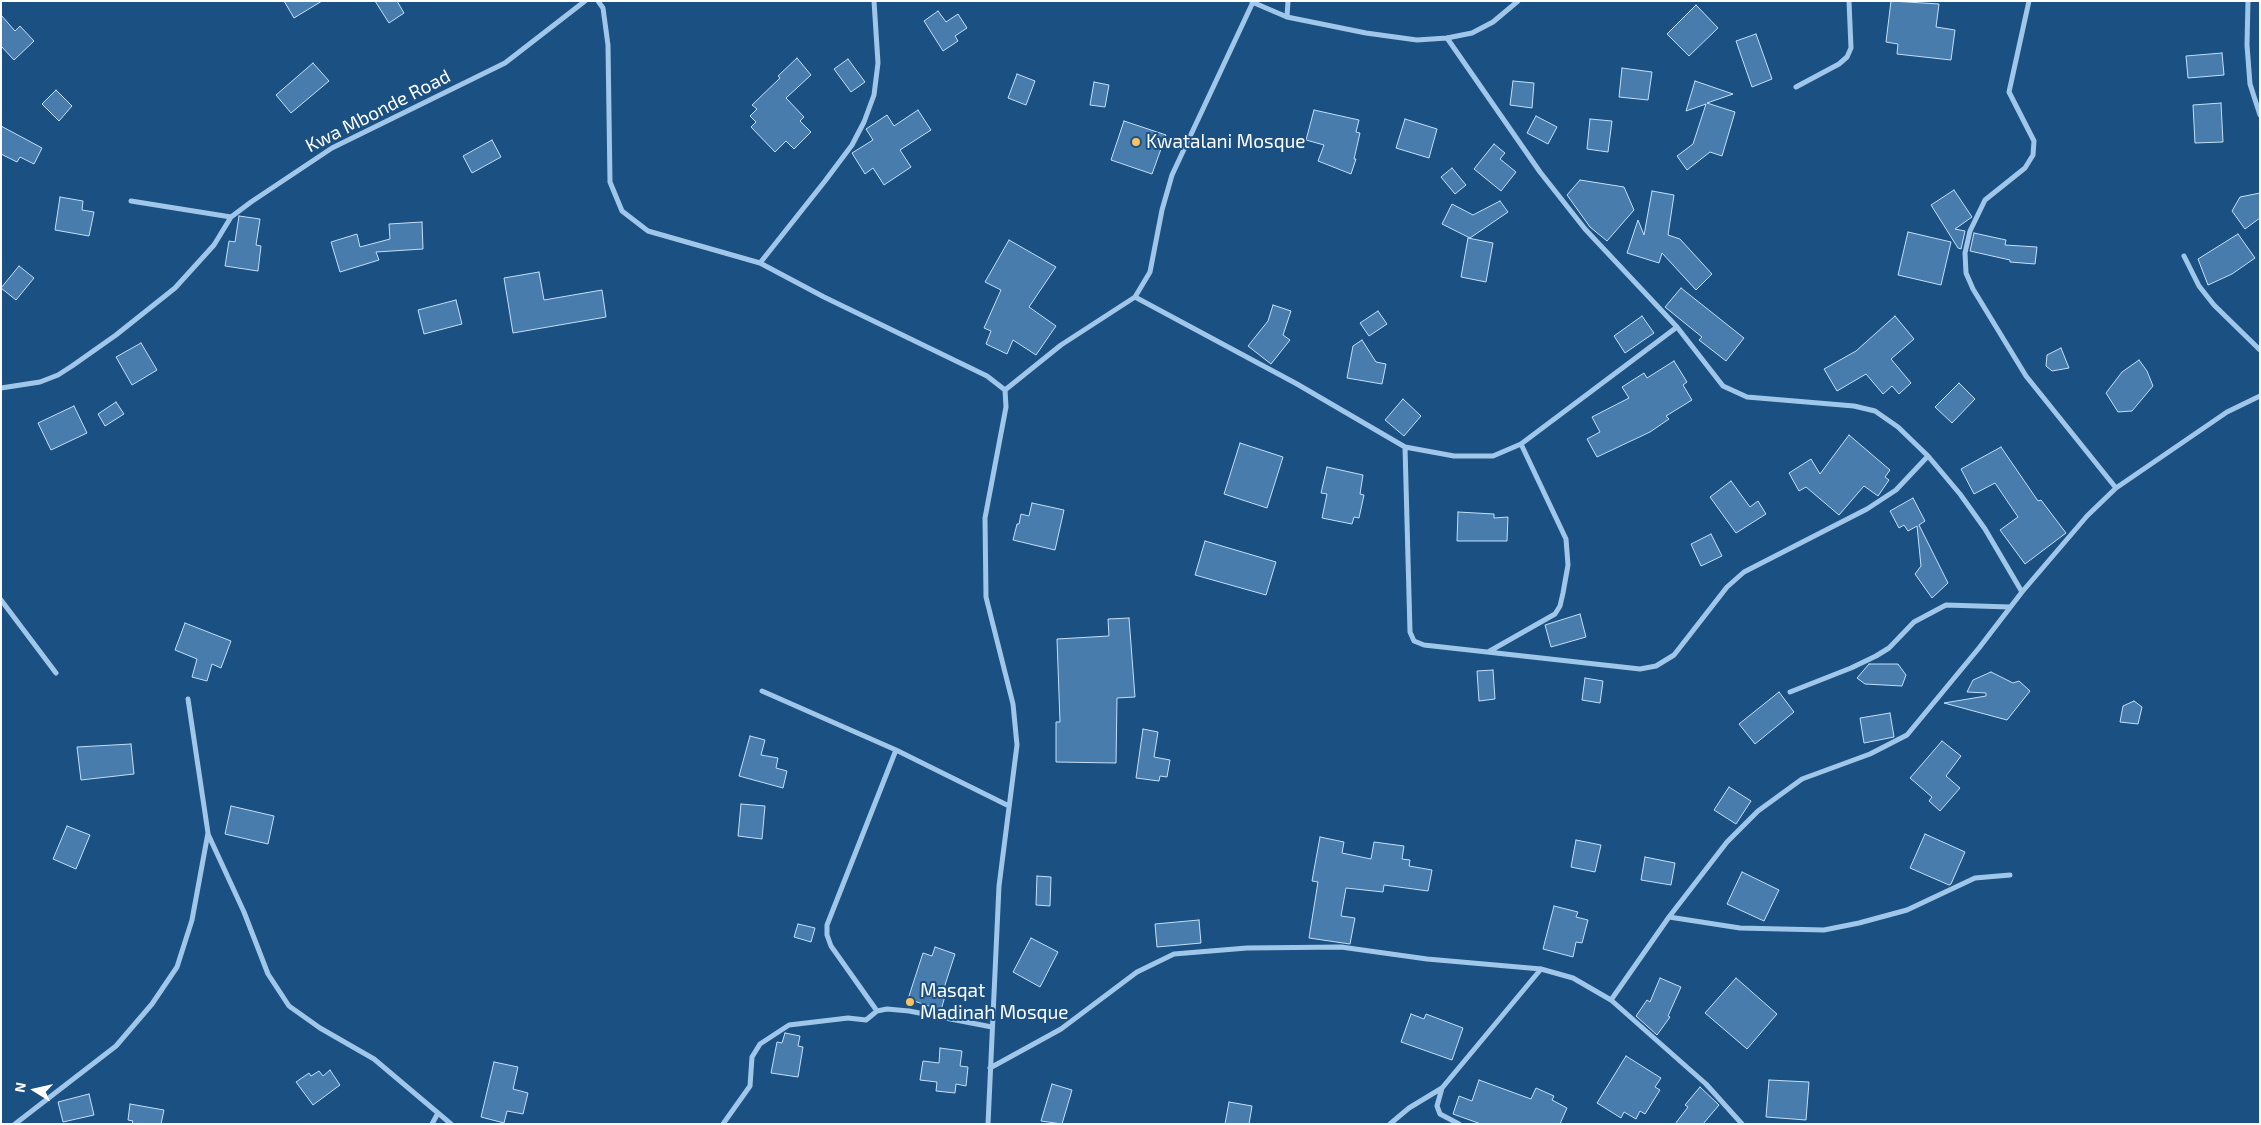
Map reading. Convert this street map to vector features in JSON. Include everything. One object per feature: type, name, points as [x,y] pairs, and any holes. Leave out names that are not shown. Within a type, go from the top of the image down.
[{"type":"street","name":"Kwa Mbonde Road","points":[[1,388],[40,382],[58,375],[116,335],[175,288],[214,245],[231,217],[332,148],[505,62],[585,1]]},
{"type":"street","points":[[598,1],[603,8],[608,45],[610,182],[622,211],[648,232],[760,263],[824,297],[986,376],[1005,390]]},
{"type":"street","points":[[603,8],[608,1]]},
{"type":"street","points":[[760,263],[826,181],[852,145],[864,122],[874,95],[878,63],[874,1]]},
{"type":"street","points":[[1287,16],[1288,1]]},
{"type":"street","points":[[1005,390],[1061,345],[1136,297],[1150,272],[1162,210],[1172,175],[1252,2],[1287,16],[1366,34],[1417,40],[1447,38],[1472,33],[1493,22],[1518,1]]},
{"type":"street","points":[[1796,87],[1839,64],[1847,57],[1851,48],[1849,1]]},
{"type":"street","points":[[2029,1],[2009,92],[2034,141],[2033,155],[2025,168],[1985,200],[1970,231],[1965,253],[1966,272],[1973,288],[2026,376],[2116,488]]},
{"type":"street","points":[[2248,1],[2247,45],[2250,84],[2260,115]]},
{"type":"street","points":[[1447,38],[1540,172],[1585,229],[1677,327],[1724,386],[1733,392],[1747,397],[1854,406],[1874,411],[1898,427],[1928,456],[1960,494],[1985,529],[2022,592]]},
{"type":"street","points":[[131,201],[231,217]]},
{"type":"street","points":[[2184,256],[2199,286],[2214,304],[2260,350]]},
{"type":"street","points":[[1136,297],[1296,384],[1405,447],[1446,455],[1474,457],[1494,456],[1521,444],[1677,327]]},
{"type":"street","points":[[988,1124],[999,886],[1017,745],[1013,704],[986,597],[985,518],[1006,407],[1005,390]]},
{"type":"street","points":[[1611,1000],[1669,917],[1728,842],[1758,811],[1789,786],[1802,779],[1870,754],[1907,735],[2022,592],[2087,516],[2116,488],[2227,412],[2260,396]]},
{"type":"street","points":[[1488,653],[1554,614],[1560,606],[1568,565],[1566,538],[1521,444]]},
{"type":"street","points":[[1405,447],[1412,636],[1414,641],[1424,645],[1488,653],[1640,669],[1656,666],[1674,655],[1727,587],[1744,572],[1868,509],[1896,490],[1928,456]]},
{"type":"street","points":[[1,600],[56,672]]},
{"type":"street","points":[[1790,692],[1852,668],[1876,656],[1889,648],[1914,622],[1946,605],[2010,607]]},
{"type":"street","points":[[762,691],[896,750],[1009,806]]},
{"type":"street","points":[[188,699],[208,833],[244,912],[268,974],[289,1006],[320,1028],[374,1059],[451,1124]]},
{"type":"street","points":[[877,1011],[831,946],[827,936],[827,925],[896,750]]},
{"type":"street","points":[[15,1124],[116,1046],[152,1004],[177,966],[192,920],[208,833]]},
{"type":"street","points":[[1669,917],[1740,928],[1824,930],[1859,924],[1907,910],[1975,878],[2010,875]]},
{"type":"street","points":[[990,1068],[1061,1029],[1136,972],[1174,954],[1247,948],[1341,947],[1427,959],[1540,969],[1573,978],[1611,1000],[1706,1084],[1742,1124]]},
{"type":"street","points":[[1390,1124],[1416,1103],[1442,1088],[1540,969]]},
{"type":"street","points":[[723,1124],[750,1086],[752,1057],[760,1044],[789,1025],[848,1018],[866,1020],[877,1011],[887,1009],[909,1010],[992,1027]]},
{"type":"street","points":[[1442,1088],[1437,1106],[1440,1114],[1459,1124]]},
{"type":"street","points":[[432,1124],[438,1113]]},
{"type":"building","points":[[284,1],[322,1],[294,18]]},
{"type":"building","points":[[375,1],[397,1],[404,13],[389,23]]},
{"type":"building","points":[[1891,1],[1939,4],[1936,27],[1955,30],[1951,60],[1897,54],[1898,44],[1886,42]]},
{"type":"building","points":[[1696,5],[1718,28],[1689,56],[1667,34]]},
{"type":"building","points":[[938,11],[946,22],[958,14],[967,28],[955,36],[958,41],[943,51],[924,21]]},
{"type":"building","points":[[1,15],[15,31],[20,26],[34,41],[14,60],[1,46]]},
{"type":"building","points":[[1756,34],[1772,79],[1752,87],[1736,41]]},
{"type":"building","points":[[2222,53],[2224,75],[2188,78],[2186,56]]},
{"type":"building","points":[[797,58],[811,75],[786,98],[804,117],[800,121],[811,132],[794,149],[786,141],[775,152],[751,127],[756,122],[750,116],[757,109],[752,105],[780,78],[778,76]]},
{"type":"building","points":[[848,59],[865,82],[851,92],[834,69]]},
{"type":"building","points":[[313,63],[329,81],[291,113],[276,95]]},
{"type":"building","points":[[1622,68],[1652,72],[1648,100],[1619,97]]},
{"type":"building","points":[[1017,74],[1035,81],[1026,105],[1008,98]]},
{"type":"building","points":[[1513,81],[1534,83],[1532,108],[1510,105]]},
{"type":"building","points":[[1695,81],[1733,94],[1707,103],[1735,112],[1722,156],[1710,152],[1687,170],[1677,156],[1693,144],[1706,104],[1686,111]]},
{"type":"building","points":[[1094,82],[1109,85],[1105,107],[1090,105]]},
{"type":"building","points":[[56,90],[72,106],[59,121],[42,104]]},
{"type":"building","points":[[2221,103],[2223,142],[2195,143],[2193,105]]},
{"type":"building","points":[[918,110],[931,130],[900,150],[911,167],[884,185],[873,168],[865,174],[852,153],[873,140],[866,129],[887,115],[894,126]]},
{"type":"building","points":[[1314,110],[1359,120],[1356,132],[1360,133],[1354,159],[1356,159],[1351,174],[1318,161],[1324,145],[1306,140]]},
{"type":"building","points":[[1536,116],[1557,127],[1548,144],[1527,133]]},
{"type":"building","points":[[1405,119],[1437,129],[1429,158],[1396,148]]},
{"type":"building","points":[[1590,119],[1612,121],[1608,152],[1587,149]]},
{"type":"building","points":[[1124,121],[1166,135],[1152,174],[1111,160]]},
{"type":"building","points":[[1,126],[42,148],[34,164],[20,157],[17,162],[1,154]]},
{"type":"building","points":[[492,140],[501,157],[472,173],[463,156]]},
{"type":"building","points":[[1494,144],[1505,153],[1500,159],[1516,172],[1501,191],[1474,169]]},
{"type":"building","points":[[1452,168],[1466,185],[1455,194],[1441,177]]},
{"type":"building","points":[[1580,180],[1624,187],[1634,210],[1607,241],[1590,227],[1567,195]]},
{"type":"building","points":[[1954,190],[1972,217],[1955,229],[1965,231],[1961,249],[1958,248],[1931,205]]},
{"type":"building","points":[[1652,191],[1674,195],[1668,235],[1680,239],[1712,274],[1696,290],[1662,253],[1659,263],[1627,253],[1638,220],[1644,235]]},
{"type":"building","points":[[2260,193],[2260,218],[2245,229],[2232,211],[2240,197]]},
{"type":"building","points":[[60,197],[83,201],[82,210],[94,212],[89,236],[55,230]]},
{"type":"building","points":[[1500,201],[1508,212],[1470,238],[1442,224],[1452,204],[1473,215]]},
{"type":"building","points":[[239,216],[260,219],[256,245],[261,246],[258,271],[225,266],[229,241],[235,242]]},
{"type":"building","points":[[422,222],[423,249],[376,252],[379,260],[340,272],[331,242],[357,234],[360,247],[390,239],[389,224]]},
{"type":"building","points":[[1908,232],[1951,242],[1941,285],[1898,275]]},
{"type":"building","points":[[1974,233],[2006,240],[2005,245],[2037,247],[2035,264],[2010,262],[2010,260],[1970,251]]},
{"type":"building","points":[[2238,234],[2255,258],[2232,274],[2208,285],[2198,259]]},
{"type":"building","points":[[1468,238],[1493,243],[1486,282],[1461,277]]},
{"type":"building","points":[[1009,240],[1056,267],[1029,307],[1056,326],[1036,355],[1013,340],[1007,354],[986,344],[991,331],[984,328],[1001,290],[985,282]]},
{"type":"building","points":[[19,266],[34,278],[16,300],[1,288]]},
{"type":"building","points":[[539,272],[544,300],[602,290],[606,317],[513,333],[504,278]]},
{"type":"building","points":[[1681,288],[1744,338],[1726,361],[1699,340],[1702,337],[1665,307]]},
{"type":"building","points":[[456,300],[462,324],[424,334],[418,310]]},
{"type":"building","points":[[1273,305],[1291,311],[1283,335],[1290,340],[1271,364],[1248,346],[1268,321]]},
{"type":"building","points":[[1378,311],[1387,324],[1369,336],[1360,323]]},
{"type":"building","points":[[1642,316],[1654,333],[1625,353],[1614,336]]},
{"type":"building","points":[[1895,316],[1914,339],[1891,359],[1911,383],[1899,394],[1892,386],[1883,394],[1866,374],[1837,391],[1824,369],[1856,351]]},
{"type":"building","points":[[1362,340],[1376,362],[1386,364],[1382,384],[1347,378],[1353,346]]},
{"type":"building","points":[[141,343],[157,370],[132,385],[116,357]]},
{"type":"building","points":[[2061,348],[2069,368],[2052,371],[2046,366],[2047,355]]},
{"type":"building","points":[[2139,360],[2147,371],[2153,386],[2132,411],[2118,412],[2106,393],[2122,372]]},
{"type":"building","points":[[1674,361],[1687,382],[1683,385],[1692,400],[1666,416],[1669,419],[1650,432],[1597,457],[1587,439],[1600,432],[1592,417],[1629,398],[1622,387],[1644,373],[1647,378]]},
{"type":"building","points":[[1959,383],[1975,399],[1952,423],[1935,407]]},
{"type":"building","points":[[1403,399],[1421,416],[1404,436],[1385,420]]},
{"type":"building","points":[[116,402],[124,414],[105,426],[98,414]]},
{"type":"building","points":[[74,406],[87,433],[51,450],[38,423]]},
{"type":"building","points":[[1849,435],[1890,470],[1885,477],[1889,480],[1878,496],[1864,486],[1839,515],[1806,487],[1799,491],[1789,473],[1811,459],[1820,474]]},
{"type":"building","points":[[1240,443],[1283,457],[1267,508],[1224,494]]},
{"type":"building","points":[[2001,447],[2038,501],[2041,500],[2066,533],[2025,564],[2000,530],[2018,517],[1995,483],[1974,494],[1961,469]]},
{"type":"building","points":[[1327,467],[1363,475],[1360,494],[1364,495],[1359,518],[1354,517],[1352,524],[1322,518],[1327,494],[1321,493]]},
{"type":"building","points":[[1731,481],[1750,507],[1758,501],[1766,514],[1736,533],[1710,497]]},
{"type":"building","points":[[1913,498],[1925,521],[1919,525],[1948,583],[1932,598],[1915,574],[1921,566],[1917,526],[1908,531],[1904,525],[1899,528],[1890,511]]},
{"type":"building","points":[[1032,503],[1064,510],[1055,550],[1013,540],[1021,514],[1029,516]]},
{"type":"building","points":[[1458,512],[1494,514],[1494,518],[1508,517],[1507,541],[1457,541]]},
{"type":"building","points":[[1711,534],[1722,556],[1701,566],[1691,544]]},
{"type":"building","points":[[1205,541],[1276,562],[1266,595],[1195,575]]},
{"type":"building","points":[[1580,614],[1586,637],[1551,647],[1545,625]]},
{"type":"building","points":[[1129,618],[1135,697],[1117,698],[1116,763],[1056,762],[1056,722],[1060,722],[1057,639],[1109,636],[1108,619]]},
{"type":"building","points":[[185,623],[231,641],[221,668],[212,664],[207,681],[192,677],[197,659],[175,650]]},
{"type":"building","points":[[1869,664],[1898,664],[1906,675],[1902,686],[1865,684],[1857,678]]},
{"type":"building","points":[[1493,670],[1495,699],[1479,701],[1477,671]]},
{"type":"building","points":[[1991,672],[2013,683],[2019,681],[2030,691],[2007,720],[1944,703],[1986,696],[1986,693],[1967,692],[1973,680]]},
{"type":"building","points":[[1585,678],[1603,681],[1600,703],[1582,700]]},
{"type":"building","points":[[1779,692],[1794,712],[1755,744],[1739,724]]},
{"type":"building","points":[[2134,701],[2142,707],[2138,724],[2120,722],[2123,706]]},
{"type":"building","points":[[1890,713],[1894,737],[1864,743],[1860,718]]},
{"type":"building","points":[[1143,729],[1158,732],[1154,757],[1170,760],[1167,777],[1160,776],[1159,781],[1136,778]]},
{"type":"building","points":[[750,736],[765,740],[761,755],[778,758],[776,768],[787,771],[783,788],[739,776]]},
{"type":"building","points":[[1942,741],[1961,756],[1946,776],[1960,788],[1940,811],[1929,801],[1932,797],[1910,778]]},
{"type":"building","points":[[131,744],[134,774],[81,780],[77,747]]},
{"type":"building","points":[[1729,787],[1751,801],[1736,824],[1714,810]]},
{"type":"building","points":[[741,804],[765,806],[762,839],[738,836]]},
{"type":"building","points":[[231,806],[274,816],[268,844],[225,834]]},
{"type":"building","points":[[67,826],[90,835],[76,869],[53,859]]},
{"type":"building","points":[[1925,834],[1965,852],[1949,885],[1910,868]]},
{"type":"building","points":[[1320,837],[1344,842],[1342,853],[1371,859],[1374,842],[1404,846],[1402,859],[1410,860],[1409,866],[1432,870],[1428,891],[1384,885],[1383,892],[1346,888],[1341,916],[1355,918],[1350,944],[1309,938],[1318,882],[1312,881]]},
{"type":"building","points":[[1576,840],[1601,845],[1595,872],[1571,867]]},
{"type":"building","points":[[1645,857],[1675,863],[1671,885],[1641,880]]},
{"type":"building","points":[[1742,872],[1779,890],[1764,921],[1727,904]]},
{"type":"building","points":[[1037,876],[1051,877],[1050,906],[1036,905]]},
{"type":"building","points":[[1554,906],[1578,912],[1576,917],[1588,920],[1582,943],[1576,942],[1573,957],[1543,949]]},
{"type":"building","points":[[1199,920],[1201,943],[1157,947],[1155,924]]},
{"type":"building","points":[[798,924],[815,928],[811,942],[794,937]]},
{"type":"building","points":[[1031,938],[1058,952],[1040,987],[1013,972]]},
{"type":"building","points":[[935,947],[955,954],[944,988],[947,989],[941,1010],[908,999],[923,953],[932,956]]},
{"type":"building","points":[[1660,978],[1681,987],[1668,1016],[1670,1017],[1657,1035],[1636,1016],[1647,1000],[1650,1002]]},
{"type":"building","points":[[1736,978],[1777,1014],[1747,1049],[1705,1013]]},
{"type":"building","points":[[1411,1014],[1424,1019],[1426,1014],[1463,1028],[1452,1060],[1401,1042]]},
{"type":"building","points":[[785,1033],[800,1036],[798,1046],[803,1047],[798,1077],[771,1073],[777,1042],[782,1043]]},
{"type":"building","points":[[940,1048],[962,1051],[960,1066],[968,1067],[966,1086],[956,1084],[955,1093],[936,1091],[937,1082],[920,1080],[923,1061],[939,1063]]},
{"type":"building","points":[[1626,1056],[1661,1078],[1655,1087],[1660,1090],[1645,1114],[1640,1111],[1636,1119],[1624,1112],[1621,1118],[1597,1103]]},
{"type":"building","points":[[494,1062],[518,1067],[513,1089],[528,1093],[523,1114],[507,1111],[504,1123],[481,1117]]},
{"type":"building","points":[[330,1070],[340,1085],[313,1105],[296,1082],[309,1073],[311,1076],[319,1071],[323,1076]]},
{"type":"building","points":[[1479,1080],[1531,1099],[1536,1088],[1554,1096],[1552,1100],[1567,1108],[1560,1124],[1481,1124],[1453,1114],[1459,1096],[1472,1101]]},
{"type":"building","points":[[1769,1080],[1809,1082],[1806,1120],[1766,1117]]},
{"type":"building","points":[[1052,1084],[1072,1090],[1062,1124],[1041,1121]]},
{"type":"building","points":[[1700,1087],[1719,1105],[1703,1124],[1675,1124],[1688,1107],[1685,1105]]},
{"type":"building","points":[[89,1094],[94,1115],[63,1122],[58,1102]]},
{"type":"building","points":[[1229,1102],[1252,1106],[1249,1124],[1225,1124]]},
{"type":"building","points":[[130,1104],[164,1110],[161,1124],[132,1124],[133,1121],[128,1120]]},
{"type":"place","name":"Kwatalani Mosque","points":[[1136,142]]},
{"type":"place","name":"Masqat Madinah Mosque","points":[[910,1002]]}]
